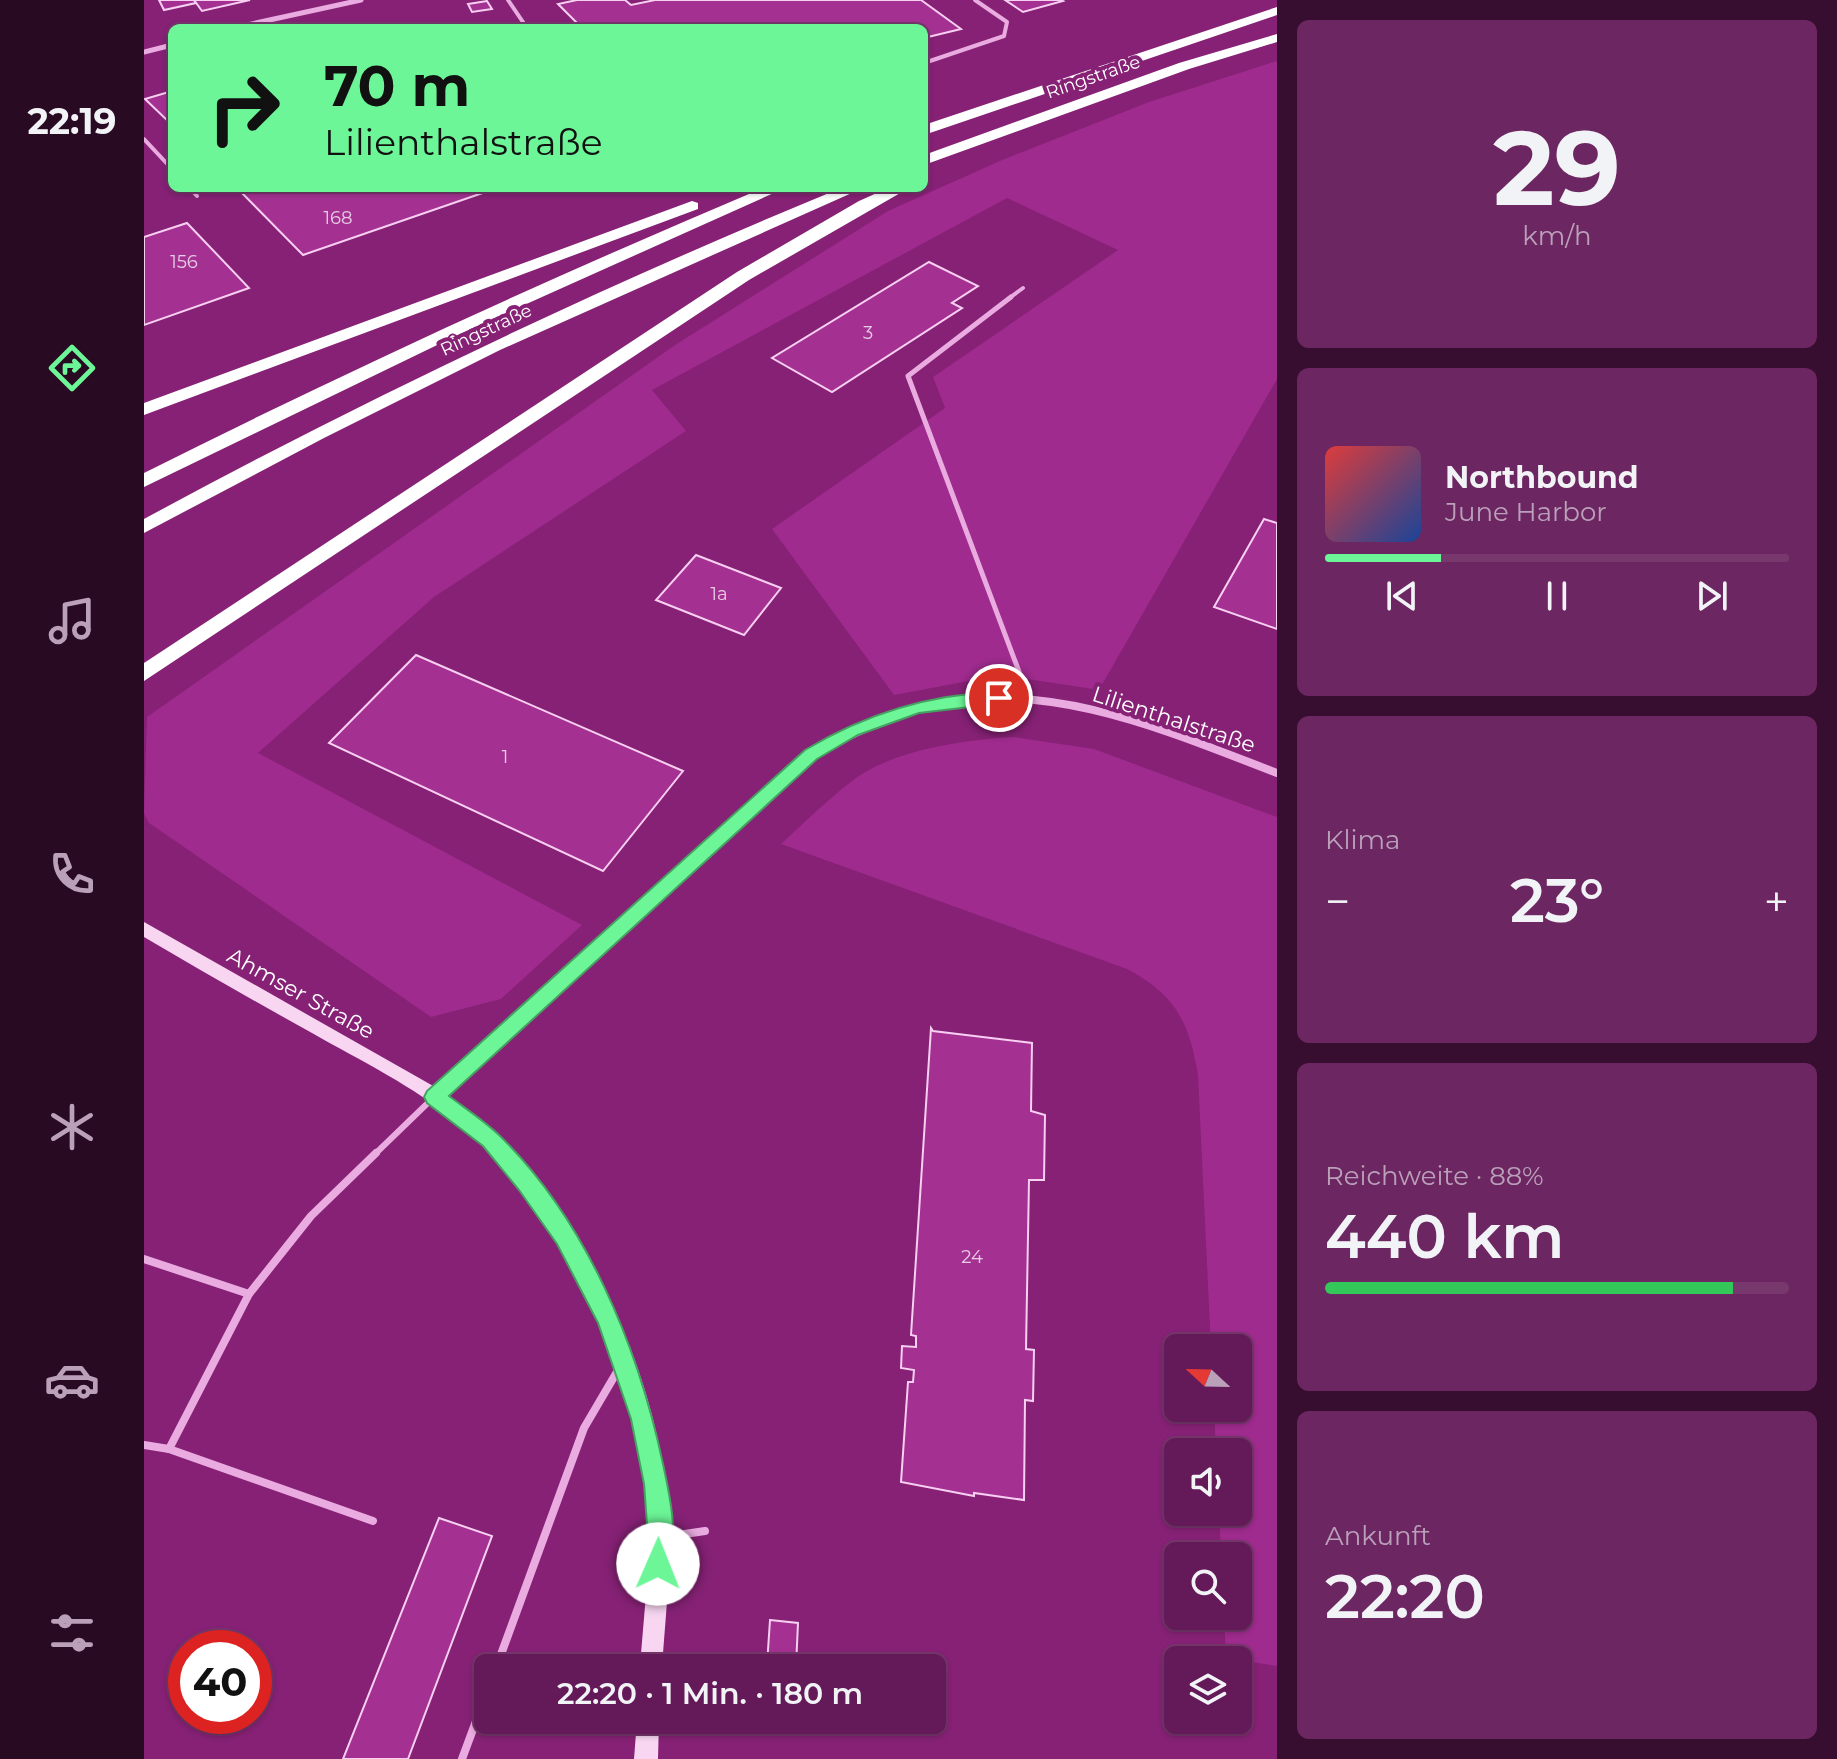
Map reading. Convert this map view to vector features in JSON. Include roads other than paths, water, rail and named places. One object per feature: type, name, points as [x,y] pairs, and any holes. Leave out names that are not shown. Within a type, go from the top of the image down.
[{"type":"highway","name":"Ringstraße","points":[[928,129],[1005,100],[1277,11]]},
{"type":"highway","name":"Ringstraße","points":[[928,159],[1184,66],[1277,38]]},
{"type":"highway","points":[[928,176],[1014,140],[1061,109]]},
{"type":"highway","points":[[144,409],[728,192]]},
{"type":"highway","name":"Ringstraße","points":[[144,481],[257,423],[605,259],[767,192]]},
{"type":"highway","name":"Ringstraße","points":[[144,527],[240,474],[467,360],[736,237],[845,192]]},
{"type":"highway","points":[[147,670],[743,276],[865,204],[892,192]]},
{"type":"street","points":[[251,24],[361,0]]},
{"type":"street","points":[[144,52],[168,46]]},
{"type":"street","name":"Lilienthalstraße","points":[[434,1097],[811,754],[852,730],[918,708],[968,699],[1029,698],[1105,712],[1277,773]]},
{"type":"street","name":"Ahmser Straße","points":[[144,929],[434,1097],[490,1139],[527,1183],[565,1237],[608,1320],[642,1419],[656,1484],[660,1538],[652,1654]]},
{"type":"street","points":[[646,1759],[647,1734]]},
{"type":"lane","points":[[508,0],[524,24]]},
{"type":"lane","points":[[928,62],[1004,36],[1007,22],[975,0]]},
{"type":"lane","points":[[144,139],[168,165]]},
{"type":"lane","points":[[194,192],[197,196]]},
{"type":"lane","points":[[1023,288],[908,376],[1029,698]]},
{"type":"lane","points":[[169,1449],[249,1294],[311,1216],[434,1097]]},
{"type":"lane","points":[[144,1259],[249,1294]]},
{"type":"lane","points":[[501,1654],[584,1428],[623,1362]]},
{"type":"lane","points":[[144,1445],[169,1449],[373,1521]]},
{"type":"lane","points":[[660,1538],[705,1531]]},
{"type":"lane","points":[[462,1759],[474,1727]]}]
